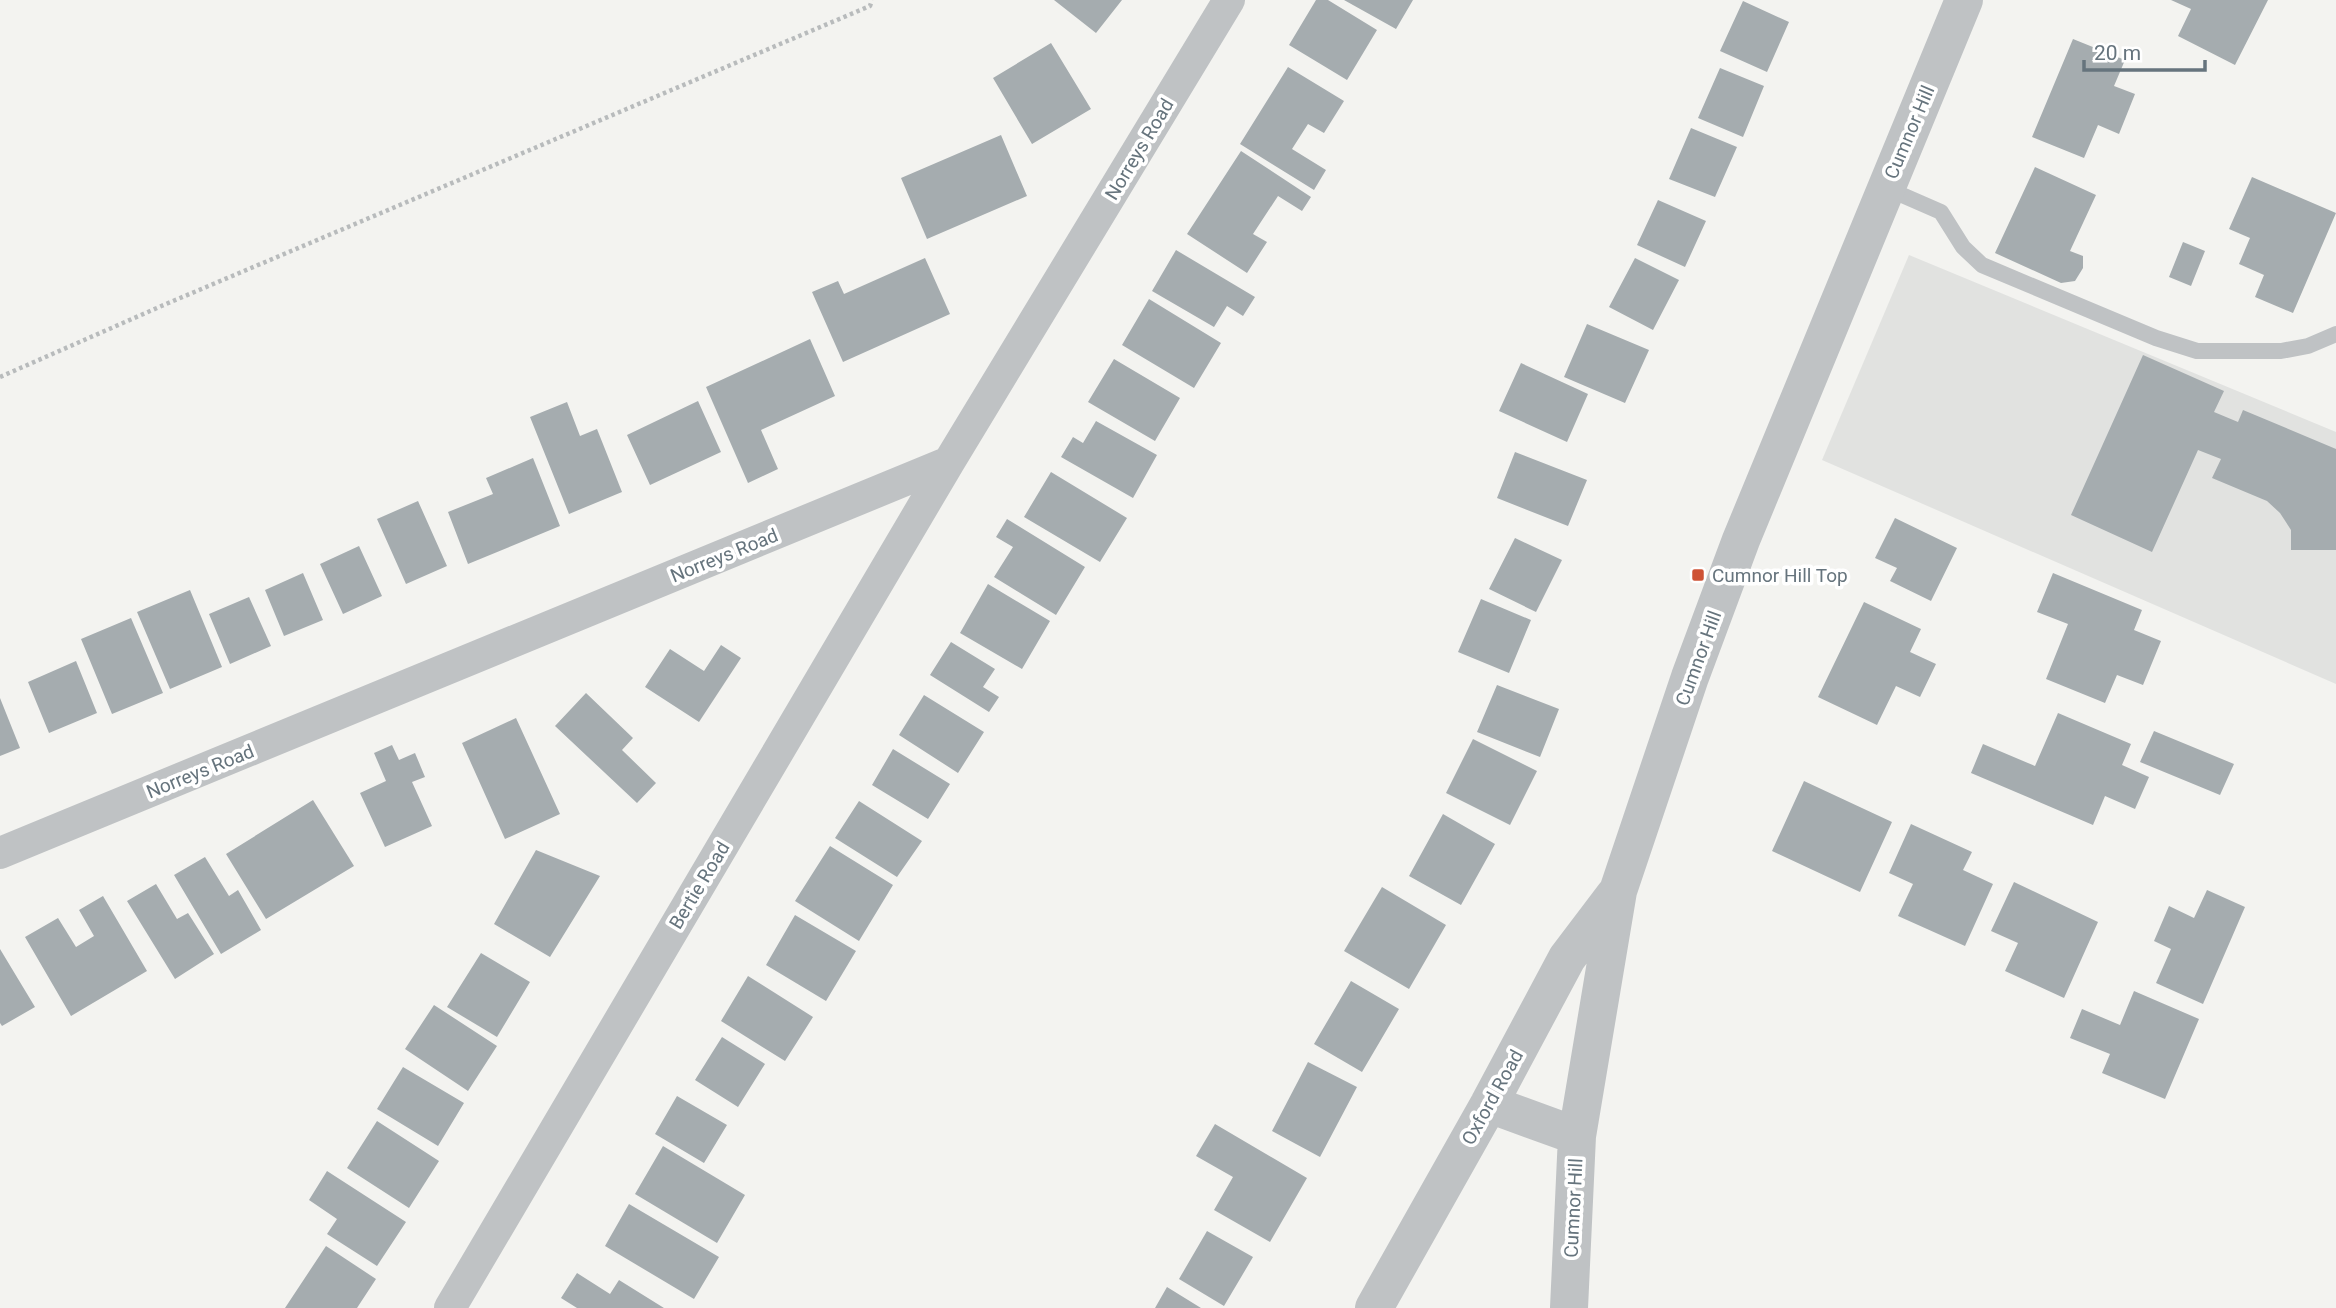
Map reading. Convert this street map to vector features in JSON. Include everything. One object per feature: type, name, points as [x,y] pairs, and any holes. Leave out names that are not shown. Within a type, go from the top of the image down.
[{"type":"street","name":"Norreys Road","points":[[0,853],[949,462],[1229,0]]},
{"type":"street","name":"Cumnor Hill","points":[[1569,1308],[1577,1136],[1618,891],[1690,677],[1741,540],[1964,0]]},
{"type":"street","name":"Bertie Road","points":[[450,1308],[949,462]]},
{"type":"street","name":"Oxford Road","points":[[1374,1308],[1489,1104],[1567,958],[1618,891]]},
{"type":"street","points":[[1489,1104],[1577,1136]]},
{"type":"lane","points":[[1886,188],[1941,212],[1963,247],[1982,265],[2156,338],[2197,351],[2281,351],[2308,346],[2336,334]]},
{"type":"path","points":[[0,377],[870,6],[872,0]]},
{"type":"shaded area","points":[[1909,255],[2336,432],[2336,684],[1822,460]]},
{"type":"building","points":[[1054,0],[1122,0],[1096,33]]},
{"type":"building","points":[[1316,0],[1328,0],[1377,30],[1347,80],[1289,45]]},
{"type":"building","points":[[1344,0],[1413,0],[1396,29]]},
{"type":"building","points":[[2171,0],[2268,0],[2235,65],[2178,36],[2191,9]]},
{"type":"building","points":[[1743,1],[1789,22],[1767,72],[1720,51]]},
{"type":"building","points":[[2073,39],[2125,60],[2114,86],[2135,94],[2119,134],[2098,125],[2084,158],[2032,137]]},
{"type":"building","points":[[1051,43],[1091,109],[1032,144],[993,78]]},
{"type":"building","points":[[1288,67],[1344,101],[1324,133],[1308,124],[1292,149],[1326,170],[1314,190],[1240,144]]},
{"type":"building","points":[[1720,68],[1764,86],[1743,137],[1698,118]]},
{"type":"building","points":[[1691,128],[1737,147],[1715,197],[1669,179]]},
{"type":"building","points":[[1001,135],[1027,196],[927,239],[901,178]]},
{"type":"building","points":[[1241,151],[1311,197],[1302,211],[1278,196],[1253,234],[1267,242],[1247,273],[1187,234]]},
{"type":"building","points":[[2035,167],[2096,195],[2070,251],[2083,256],[2083,268],[2075,281],[2061,283],[1995,253]]},
{"type":"building","points":[[2252,177],[2336,213],[2293,313],[2255,297],[2264,275],[2239,264],[2250,238],[2229,229]]},
{"type":"building","points":[[1658,200],[1706,221],[1685,267],[1637,245]]},
{"type":"building","points":[[2183,242],[2205,251],[2191,286],[2169,277]]},
{"type":"building","points":[[1176,250],[1255,297],[1243,316],[1227,306],[1214,327],[1152,291]]},
{"type":"building","points":[[925,258],[950,314],[843,362],[812,292],[838,281],[844,294]]},
{"type":"building","points":[[1635,258],[1679,280],[1653,330],[1609,307]]},
{"type":"building","points":[[1149,299],[1221,343],[1194,388],[1122,345]]},
{"type":"building","points":[[1587,324],[1649,350],[1625,403],[1564,377]]},
{"type":"building","points":[[810,339],[835,396],[761,430],[778,469],[748,483],[706,387]]},
{"type":"building","points":[[2143,355],[2224,391],[2214,412],[2238,422],[2243,410],[2336,449],[2336,550],[2291,550],[2291,530],[2280,513],[2267,501],[2212,478],[2221,459],[2198,450],[2152,552],[2071,515]]},
{"type":"building","points":[[1114,359],[1180,398],[1155,441],[1088,402]]},
{"type":"building","points":[[1521,363],[1588,394],[1567,442],[1499,411]]},
{"type":"building","points":[[698,401],[721,452],[650,485],[627,435]]},
{"type":"building","points":[[567,402],[580,436],[597,429],[622,492],[569,514],[530,417]]},
{"type":"building","points":[[1096,421],[1157,455],[1133,498],[1061,457],[1073,437],[1083,443]]},
{"type":"building","points":[[1515,452],[1587,480],[1568,526],[1497,498]]},
{"type":"building","points":[[533,458],[560,526],[468,564],[448,512],[493,494],[486,478]]},
{"type":"building","points":[[1051,472],[1127,518],[1100,562],[1024,517]]},
{"type":"building","points":[[418,501],[447,566],[406,584],[377,519]]},
{"type":"building","points":[[1895,518],[1957,548],[1931,601],[1890,581],[1897,568],[1875,558]]},
{"type":"building","points":[[1007,519],[1085,567],[1056,615],[994,577],[1013,547],[996,537]]},
{"type":"building","points":[[1515,538],[1562,560],[1536,612],[1489,589]]},
{"type":"building","points":[[359,546],[382,596],[343,614],[320,564]]},
{"type":"building","points":[[303,573],[323,620],[284,636],[265,590]]},
{"type":"building","points":[[2053,573],[2142,610],[2134,630],[2161,641],[2143,685],[2117,675],[2105,703],[2046,679],[2068,624],[2037,612]]},
{"type":"building","points":[[988,584],[1050,621],[1022,669],[960,633]]},
{"type":"building","points":[[190,590],[222,667],[170,689],[137,612]]},
{"type":"building","points":[[249,597],[271,646],[230,664],[209,614]]},
{"type":"building","points":[[1481,599],[1531,620],[1509,673],[1458,652]]},
{"type":"building","points":[[1864,602],[1921,629],[1910,652],[1936,664],[1920,697],[1896,686],[1877,725],[1818,697]]},
{"type":"building","points":[[131,618],[163,693],[112,714],[81,639]]},
{"type":"building","points":[[951,642],[995,669],[983,687],[999,697],[989,712],[930,675]]},
{"type":"building","points":[[721,645],[741,658],[699,722],[645,687],[670,649],[704,671]]},
{"type":"building","points":[[76,661],[97,713],[49,733],[28,682]]},
{"type":"building","points":[[1497,685],[1559,709],[1540,757],[1477,732]]},
{"type":"building","points":[[586,693],[633,738],[622,750],[656,783],[637,803],[555,726]]},
{"type":"building","points":[[924,695],[984,732],[958,773],[899,735]]},
{"type":"building","points":[[0,698],[20,748],[0,756]]},
{"type":"building","points":[[2058,713],[2131,744],[2122,765],[2149,777],[2135,809],[2105,796],[2093,825],[1971,773],[1983,744],[2035,766]]},
{"type":"building","points":[[516,718],[560,814],[505,839],[462,743]]},
{"type":"building","points":[[2154,731],[2234,764],[2220,795],[2140,762]]},
{"type":"building","points":[[1473,739],[1537,771],[1510,825],[1446,793]]},
{"type":"building","points":[[392,745],[399,760],[415,753],[425,777],[412,782],[432,826],[385,847],[360,793],[386,781],[374,753]]},
{"type":"building","points":[[893,749],[950,784],[928,819],[872,785]]},
{"type":"building","points":[[1804,781],[1892,822],[1860,892],[1772,851]]},
{"type":"building","points":[[313,800],[354,866],[266,919],[226,854]]},
{"type":"building","points":[[859,801],[922,841],[897,877],[835,838]]},
{"type":"building","points":[[1443,814],[1495,844],[1461,905],[1409,876]]},
{"type":"building","points":[[1911,824],[1972,852],[1963,870],[1993,884],[1965,946],[1898,916],[1913,884],[1889,873]]},
{"type":"building","points":[[830,846],[893,885],[859,941],[795,901]]},
{"type":"building","points":[[536,850],[600,876],[550,957],[494,924]]},
{"type":"building","points":[[205,857],[229,896],[238,890],[261,930],[221,954],[174,875]]},
{"type":"building","points":[[2014,882],[2098,922],[2064,998],[2005,971],[2018,943],[1991,931]]},
{"type":"building","points":[[156,884],[177,919],[188,913],[214,954],[175,979],[127,901]]},
{"type":"building","points":[[1382,887],[1446,925],[1409,989],[1344,951]]},
{"type":"building","points":[[2207,890],[2245,907],[2203,1004],[2156,983],[2171,949],[2154,941],[2169,906],[2194,918]]},
{"type":"building","points":[[103,896],[147,971],[71,1016],[25,937],[58,918],[76,947],[94,936],[79,910]]},
{"type":"building","points":[[795,915],[856,951],[826,1001],[766,965]]},
{"type":"building","points":[[0,949],[35,1007],[2,1026],[0,1023]]},
{"type":"building","points":[[481,953],[530,982],[497,1037],[447,1007]]},
{"type":"building","points":[[748,976],[813,1017],[785,1061],[721,1021]]},
{"type":"building","points":[[1351,981],[1399,1009],[1362,1072],[1314,1044]]},
{"type":"building","points":[[2134,991],[2199,1019],[2165,1099],[2102,1073],[2110,1054],[2070,1038],[2082,1009],[2120,1025]]},
{"type":"building","points":[[434,1005],[497,1046],[468,1091],[405,1049]]},
{"type":"building","points":[[722,1037],[765,1064],[738,1107],[695,1080]]},
{"type":"building","points":[[1308,1062],[1357,1087],[1320,1157],[1272,1131]]},
{"type":"building","points":[[403,1067],[464,1103],[438,1146],[377,1109]]},
{"type":"building","points":[[677,1096],[727,1125],[704,1163],[655,1134]]},
{"type":"building","points":[[377,1121],[439,1161],[409,1208],[347,1168]]},
{"type":"building","points":[[1215,1124],[1307,1178],[1270,1242],[1214,1210],[1233,1177],[1196,1156]]},
{"type":"building","points":[[663,1146],[745,1195],[717,1243],[635,1194]]},
{"type":"building","points":[[327,1171],[406,1222],[377,1266],[327,1234],[337,1219],[309,1200]]},
{"type":"building","points":[[629,1204],[719,1257],[694,1299],[605,1246]]},
{"type":"building","points":[[1207,1231],[1253,1257],[1224,1306],[1179,1279]]},
{"type":"building","points":[[326,1246],[376,1279],[357,1308],[285,1308]]},
{"type":"building","points":[[577,1273],[610,1294],[619,1280],[664,1308],[577,1308],[561,1298]]},
{"type":"building","points":[[1167,1287],[1201,1308],[1155,1308]]},
{"type":"place","name":"Cumnor Hill Top","points":[[1698,575]]}]
